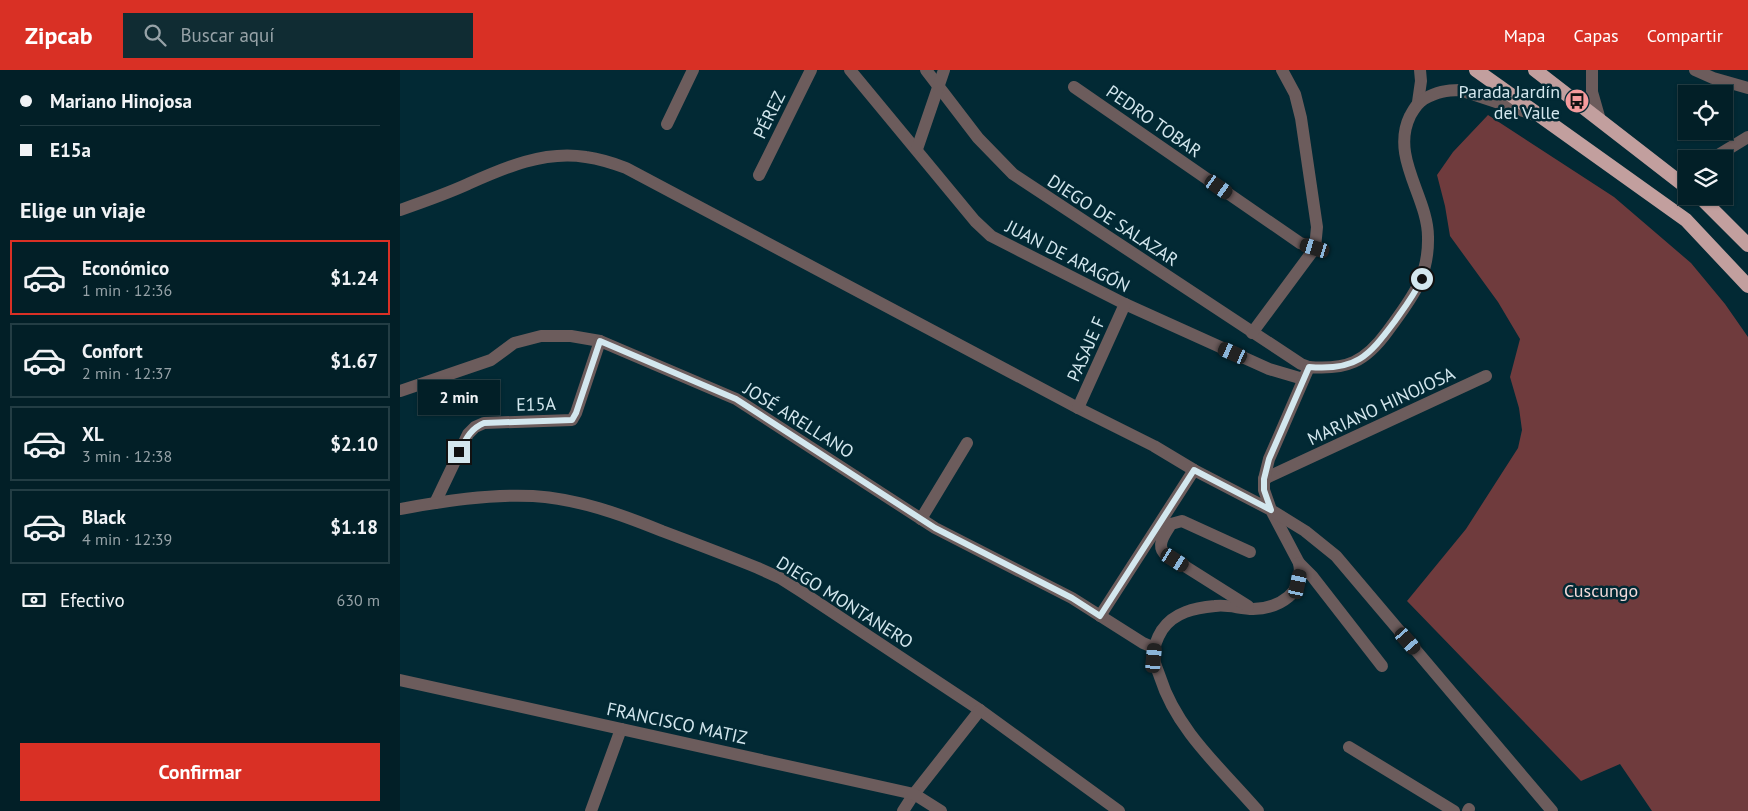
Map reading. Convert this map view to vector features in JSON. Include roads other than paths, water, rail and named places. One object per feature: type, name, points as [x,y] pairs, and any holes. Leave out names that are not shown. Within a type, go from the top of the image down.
[{"type":"highway","points":[[1476,70],[1686,220],[1748,286]]},
{"type":"highway","points":[[1535,70],[1678,181]]},
{"type":"highway","points":[[1708,205],[1748,245]]},
{"type":"street","points":[[667,124],[693,70]]},
{"type":"street","name":"PÉREZ","points":[[759,175],[811,70]]},
{"type":"street","name":"JUAN DE ARAGÓN","points":[[850,70],[976,221],[991,236],[1125,304],[1269,369],[1303,379]]},
{"type":"street","name":"DIEGO DE SALAZAR","points":[[926,70],[978,138],[1013,174],[1301,364],[1309,367]]},
{"type":"street","points":[[917,149],[944,70]]},
{"type":"street","points":[[1252,332],[1315,248],[1317,227],[1301,118],[1295,94],[1282,70]]},
{"type":"street","points":[[1309,367],[1345,366],[1362,358],[1374,348],[1414,295],[1422,279],[1428,250],[1427,224],[1407,164],[1405,145],[1408,121],[1418,102],[1421,81],[1420,70]]},
{"type":"street","points":[[1592,70],[1592,92],[1600,120]]},
{"type":"street","points":[[1695,70],[1713,78],[1748,88]]},
{"type":"street","name":"PEDRO TOBAR","points":[[1074,86],[1300,244],[1315,248]]},
{"type":"street","points":[[1418,102],[1437,92],[1460,90],[1538,116]]},
{"type":"street","points":[[1727,150],[1748,138]]},
{"type":"street","points":[[400,210],[499,169],[529,160],[584,156],[607,161],[638,175],[1078,408],[1154,446],[1194,470],[1271,510],[1305,531],[1336,556],[1552,811]]},
{"type":"street","name":"PASAJE F","points":[[1078,408],[1125,304]]},
{"type":"street","name":"JOSÉ ARELLANO","points":[[400,391],[491,360],[514,343],[541,336],[571,336],[600,341],[736,399],[935,528],[1072,598],[1143,643],[1155,648]]},
{"type":"street","name":"E15A","points":[[434,503],[468,434],[475,427],[484,423],[572,420],[600,341]]},
{"type":"street","name":"MARIANO HINOJOSA","points":[[1309,367],[1269,459],[1264,479],[1264,490],[1271,510],[1299,563],[1312,576],[1382,666]]},
{"type":"street","name":"MARIANO HINOJOSA","points":[[1264,479],[1486,376]]},
{"type":"street","points":[[921,519],[967,442]]},
{"type":"street","points":[[1100,616],[1194,470]]},
{"type":"street","name":"DIEGO MONTANERO","points":[[400,509],[434,503],[499,496],[534,496],[569,500],[620,515],[758,568],[780,578],[980,710],[1119,811]]},
{"type":"street","points":[[1250,552],[1182,521],[1171,524],[1160,543],[1164,553],[1252,609]]},
{"type":"street","points":[[1258,811],[1184,726],[1162,685],[1154,658],[1155,648],[1157,637],[1165,626],[1176,616],[1191,610],[1217,605],[1252,609],[1271,606],[1284,600],[1293,593],[1298,584],[1301,572],[1299,563]]},
{"type":"street","name":"FRANCISCO MATIZ","points":[[400,680],[914,794],[941,811]]},
{"type":"street","points":[[903,811],[914,794],[980,710]]},
{"type":"street","points":[[591,811],[621,729]]},
{"type":"street","points":[[1349,747],[1454,811]]},
{"type":"place","name":"Parada Jardín del Valle","points":[[1577,101]]},
{"type":"park label","name":"Cuscungo","points":[[1601,590]]}]
